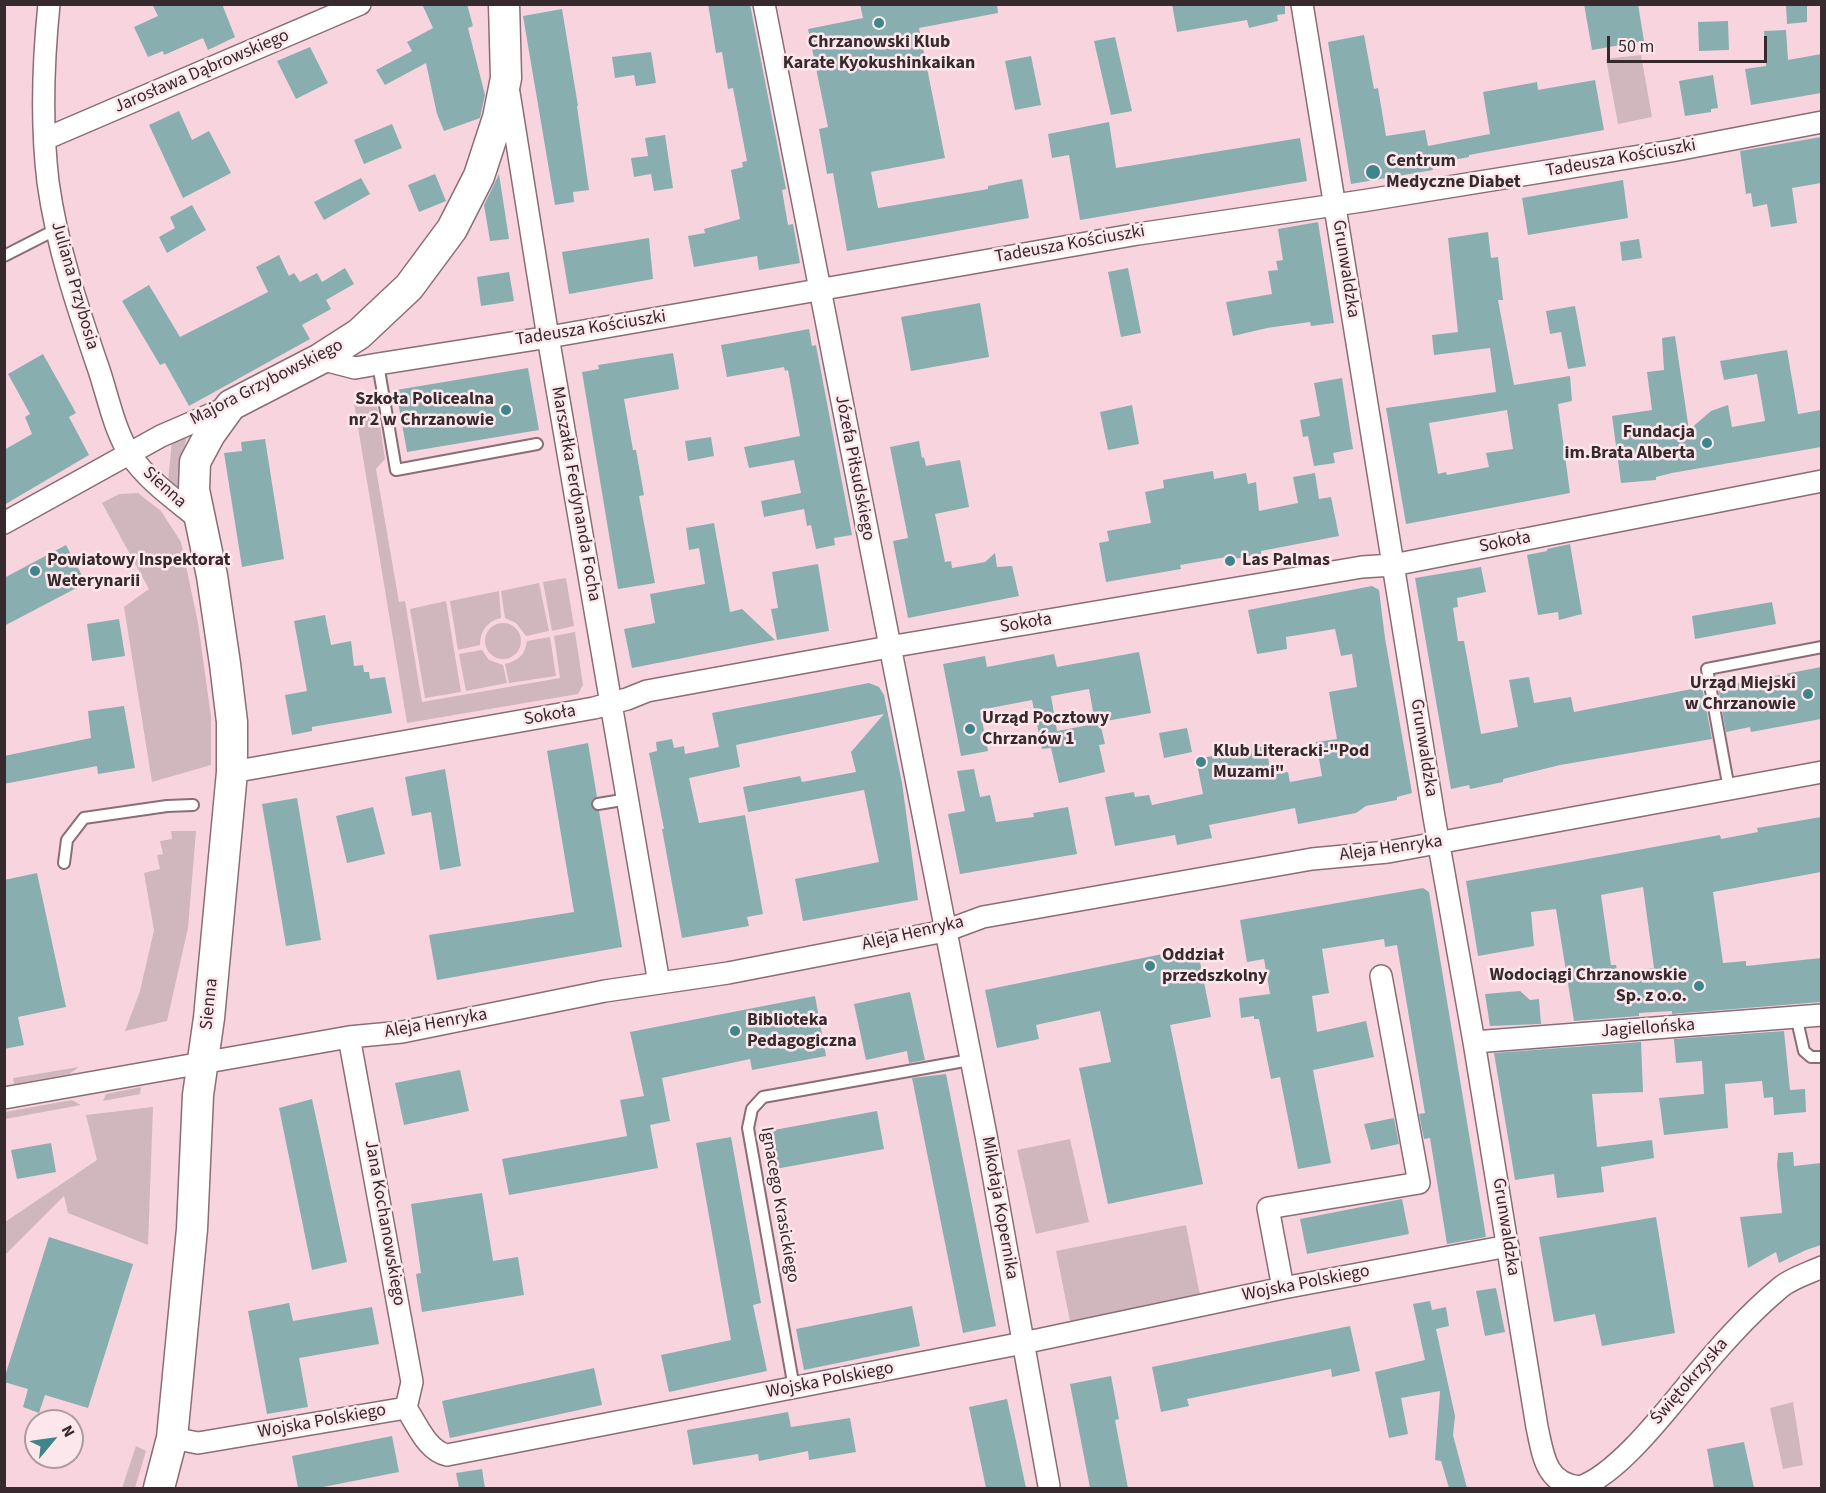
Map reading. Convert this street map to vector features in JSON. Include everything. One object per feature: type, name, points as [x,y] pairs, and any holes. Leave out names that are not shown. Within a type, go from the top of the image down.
[{"type":"street","name":"Juliana Przybosia","points":[[49,4],[44,75],[48,181],[65,267],[116,423],[130,455]]},
{"type":"street","name":"Jarosława Dąbrowskiego","points":[[45,139],[360,4]]},
{"type":"street","name":"Marszałka Ferdynanda Focha","points":[[504,4],[506,78],[659,983]]},
{"type":"street","name":"Józefa Piłsudskiego","points":[[764,4],[945,931]]},
{"type":"street","name":"Grunwaldzka","points":[[1302,4],[1439,842],[1545,1464],[1561,1486]]},
{"type":"street","name":"Majora Grzybowskiego","points":[[4,523],[161,436],[231,405],[320,359],[359,334],[409,287],[452,229],[479,176],[498,118],[506,78]]},
{"type":"street","name":"Tadeusza Kościuszki","points":[[320,359],[355,368],[549,337],[1138,234],[1671,151],[1821,122]]},
{"type":"street","name":"Sienna","points":[[159,1488],[172,1438],[192,1229],[198,1095],[209,1018],[232,772],[232,722],[212,576],[194,490],[195,462],[210,434],[231,405]]},
{"type":"street","name":"Sienna","points":[[130,455],[155,484],[200,520]]},
{"type":"street","name":"Sokoła","points":[[232,772],[611,704],[656,690],[889,647],[1362,567],[1393,565],[1821,482]]},
{"type":"street","name":"Aleja Henryka","points":[[4,1098],[349,1037],[402,1032],[605,991],[728,973],[945,931],[983,917],[1312,859],[1388,852],[1821,772]]},
{"type":"street","name":"Mikołaja Kopernika","points":[[945,931],[986,1135],[1049,1486]]},
{"type":"street","points":[[1283,1288],[1268,1208],[1419,1183],[1381,976]]},
{"type":"street","name":"Jagiellońska","points":[[1474,1042],[1821,1015]]},
{"type":"street","name":"Jana Kochanowskiego","points":[[349,1037],[393,1267],[412,1382],[406,1408]]},
{"type":"street","name":"Wojska Polskiego","points":[[172,1438],[198,1443],[406,1408],[429,1444],[439,1453],[447,1455],[1023,1343],[1283,1288],[1508,1246]]},
{"type":"street","name":"Świętokrzyska","points":[[1561,1486],[1586,1485],[1611,1468],[1665,1413],[1748,1318],[1782,1286],[1821,1267]]},
{"type":"lane","points":[[4,256],[57,229]]},
{"type":"lane","points":[[378,364],[396,470],[537,444]]},
{"type":"lane","points":[[1729,789],[1707,669],[1821,647]]},
{"type":"lane","points":[[598,804],[628,799]]},
{"type":"lane","points":[[64,864],[67,840],[84,818],[167,806],[193,805]]},
{"type":"lane","points":[[1796,1016],[1804,1051],[1811,1057],[1821,1057]]},
{"type":"lane","name":"Ignacego Krasickiego","points":[[794,1388],[748,1128],[752,1109],[763,1097],[970,1060]]},
{"type":"shaded area","points":[[1641,55],[1652,117],[1618,124],[1606,59]]},
{"type":"shaded area","points":[[376,400],[385,459],[376,469],[399,602],[405,601],[422,702],[560,678],[554,636],[575,632],[583,685],[578,694],[407,723],[354,403]]},
{"type":"shaded area","points":[[188,432],[181,461],[181,493],[168,482],[172,441]]},
{"type":"shaded area","points":[[138,493],[161,511],[181,542],[198,623],[211,717],[211,765],[152,782],[124,607],[149,589],[102,503],[119,494]]},
{"type":"shaded area","points":[[566,578],[574,626],[552,631],[543,582]]},
{"type":"shaded area","points":[[539,583],[549,631],[526,636],[516,623],[505,618],[501,591]]},
{"type":"shaded area","points":[[499,591],[501,618],[485,627],[480,645],[458,650],[450,601]]},
{"type":"shaded area","points":[[446,601],[461,692],[425,698],[410,609]]},
{"type":"shaded area","points":[[503,623],[516,628],[521,641],[516,654],[503,659],[490,654],[485,641],[490,628]]},
{"type":"shaded area","points":[[550,637],[556,676],[509,683],[505,664],[520,657],[527,641]]},
{"type":"shaded area","points":[[482,650],[489,660],[503,665],[507,683],[466,691],[459,654]]},
{"type":"shaded area","points":[[171,831],[196,831],[188,928],[167,1021],[125,1031],[140,991],[154,930],[144,873],[160,869],[157,855],[163,854],[160,841],[172,839]]},
{"type":"shaded area","points":[[79,1067],[69,1074],[14,1084],[13,1078]]},
{"type":"shaded area","points":[[141,1087],[140,1094],[103,1101],[106,1094]]},
{"type":"shaded area","points":[[72,1100],[81,1105],[5,1119],[5,1112]]},
{"type":"shaded area","points":[[153,1107],[148,1245],[68,1213],[64,1196],[5,1255],[5,1222],[97,1160],[86,1115]]},
{"type":"shaded area","points":[[1070,1139],[1089,1222],[1036,1234],[1017,1150]]},
{"type":"shaded area","points":[[1186,1225],[1201,1300],[1071,1326],[1056,1251]]},
{"type":"shaded area","points":[[1793,1402],[1803,1465],[1783,1469],[1770,1408]]},
{"type":"shaded area","points":[[136,1446],[146,1451],[135,1488],[122,1488]]},
{"type":"building","points":[[152,4],[222,4],[235,37],[208,50],[203,38],[164,55],[163,51],[148,57],[134,27],[158,16]]},
{"type":"building","points":[[422,4],[467,4],[473,26],[468,28],[485,95],[480,118],[444,131],[437,114],[426,63],[385,85],[376,70],[412,51],[407,42],[433,28]]},
{"type":"building","points":[[708,4],[750,4],[786,189],[782,190],[788,225],[793,224],[800,263],[759,270],[757,256],[694,267],[688,236],[705,233],[704,229],[740,219],[731,170],[743,167],[742,162],[747,161],[733,88],[728,89],[722,52],[716,53]]},
{"type":"building","points":[[860,4],[997,4],[998,13],[919,28],[945,158],[871,172],[878,208],[988,189],[988,186],[1022,179],[1029,218],[847,251],[833,173],[827,174],[819,129],[828,127],[808,29],[863,18]]},
{"type":"building","points":[[1172,4],[1285,4],[1285,14],[1277,15],[1278,21],[1249,28],[1247,20],[1177,32]]},
{"type":"building","points":[[1584,4],[1638,4],[1644,41],[1592,50]]},
{"type":"building","points":[[1786,4],[1807,4],[1807,22],[1787,24]]},
{"type":"building","points":[[562,9],[589,190],[573,192],[574,202],[555,205],[523,16]]},
{"type":"building","points":[[1728,21],[1729,50],[1699,51],[1698,22]]},
{"type":"building","points":[[1786,30],[1788,60],[1821,54],[1821,93],[1751,105],[1745,69],[1766,66],[1764,31]]},
{"type":"building","points":[[1364,35],[1374,89],[1378,88],[1386,136],[1425,130],[1428,146],[1490,134],[1483,92],[1537,82],[1538,90],[1595,80],[1604,130],[1469,155],[1469,157],[1432,164],[1433,170],[1351,184],[1328,42]]},
{"type":"building","points":[[1115,37],[1132,111],[1111,115],[1094,41]]},
{"type":"building","points":[[310,47],[328,83],[296,99],[277,61]]},
{"type":"building","points":[[651,52],[656,83],[636,86],[634,75],[615,78],[612,57]]},
{"type":"building","points":[[1031,56],[1041,105],[1015,110],[1005,61]]},
{"type":"building","points":[[1713,75],[1718,108],[1711,109],[1711,112],[1685,116],[1679,81]]},
{"type":"building","points":[[179,111],[192,140],[209,131],[231,173],[183,198],[149,125]]},
{"type":"building","points":[[1109,122],[1116,168],[1300,138],[1307,181],[1080,220],[1069,155],[1052,158],[1048,134]]},
{"type":"building","points":[[392,124],[402,148],[364,164],[354,140]]},
{"type":"building","points":[[665,135],[673,188],[654,191],[651,174],[634,177],[631,158],[648,156],[645,138]]},
{"type":"building","points":[[1821,137],[1821,183],[1792,188],[1797,223],[1771,227],[1767,204],[1753,207],[1751,193],[1746,194],[1740,151]]},
{"type":"building","points":[[435,174],[446,201],[419,212],[408,185]]},
{"type":"building","points":[[499,174],[509,239],[490,241],[484,205]]},
{"type":"building","points":[[361,178],[370,194],[324,220],[314,202]]},
{"type":"building","points":[[1623,180],[1628,218],[1528,235],[1522,198]]},
{"type":"building","points":[[192,205],[206,230],[167,253],[159,237],[175,228],[170,217]]},
{"type":"building","points":[[1318,222],[1334,323],[1311,326],[1310,322],[1233,336],[1226,302],[1272,294],[1268,271],[1278,270],[1276,261],[1283,260],[1278,229]]},
{"type":"building","points":[[1488,232],[1491,258],[1498,257],[1503,300],[1498,300],[1514,385],[1570,376],[1572,401],[1558,404],[1570,493],[1406,524],[1386,408],[1496,392],[1490,348],[1434,355],[1432,335],[1458,332],[1448,238]],"holes":[[[1507,410],[1513,449],[1486,453],[1489,467],[1447,475],[1446,472],[1438,474],[1429,423]]]},
{"type":"building","points":[[649,238],[653,279],[569,294],[562,252]]},
{"type":"building","points":[[1639,239],[1642,258],[1622,261],[1620,242]]},
{"type":"building","points":[[279,255],[289,276],[294,273],[300,282],[317,273],[322,282],[345,268],[354,284],[326,300],[331,309],[302,325],[310,339],[189,406],[165,363],[160,365],[122,301],[149,285],[180,337],[268,292],[256,267]]},
{"type":"building","points":[[1128,268],[1141,333],[1121,337],[1108,272]]},
{"type":"building","points":[[509,272],[514,301],[481,306],[477,277]]},
{"type":"building","points":[[980,303],[989,357],[911,371],[901,317]]},
{"type":"building","points":[[1575,306],[1586,366],[1568,369],[1561,332],[1550,334],[1546,311]]},
{"type":"building","points":[[809,329],[812,346],[816,345],[852,535],[834,538],[835,545],[816,549],[811,525],[807,526],[804,509],[764,517],[761,501],[801,493],[794,460],[749,468],[744,447],[800,436],[788,370],[785,371],[784,367],[727,377],[721,345]]},
{"type":"building","points":[[1675,336],[1689,430],[1711,411],[1728,405],[1732,427],[1765,421],[1757,374],[1724,380],[1720,361],[1787,350],[1798,414],[1821,410],[1821,447],[1672,473],[1656,477],[1656,480],[1621,483],[1612,416],[1652,410],[1647,372],[1664,370],[1662,338]]},
{"type":"building","points":[[673,353],[679,389],[624,399],[644,495],[639,496],[655,583],[618,589],[582,372],[599,369],[598,365]]},
{"type":"building","points":[[43,354],[76,413],[69,417],[89,455],[4,505],[4,450],[32,434],[25,417],[30,414],[8,374]]},
{"type":"building","points":[[528,368],[539,430],[407,452],[396,390]]},
{"type":"building","points":[[1342,378],[1353,449],[1333,453],[1335,463],[1314,466],[1308,436],[1303,437],[1300,420],[1320,416],[1314,383]]},
{"type":"building","points":[[1132,405],[1139,444],[1108,450],[1100,412]]},
{"type":"building","points":[[711,437],[714,456],[688,461],[685,441]]},
{"type":"building","points":[[265,439],[284,559],[242,567],[224,453],[242,451],[241,442]]},
{"type":"building","points":[[919,441],[926,466],[960,460],[969,507],[935,514],[945,562],[951,561],[952,568],[985,562],[995,553],[997,567],[1012,566],[1019,596],[908,618],[893,541],[908,538],[890,447]]},
{"type":"building","points":[[1213,471],[1214,479],[1246,473],[1248,484],[1256,482],[1259,511],[1298,503],[1293,477],[1315,473],[1319,499],[1331,497],[1339,536],[1261,551],[1261,554],[1234,559],[1232,556],[1180,565],[1181,569],[1106,582],[1099,543],[1109,541],[1107,531],[1151,523],[1145,492],[1164,488],[1163,480]]},
{"type":"building","points":[[714,523],[730,612],[742,609],[775,640],[632,668],[624,629],[655,623],[650,594],[705,584],[699,548],[689,550],[686,528]]},
{"type":"building","points":[[1570,544],[1582,614],[1559,620],[1558,612],[1538,615],[1527,555]]},
{"type":"building","points":[[66,545],[86,583],[4,626],[4,578]]},
{"type":"building","points":[[818,564],[829,631],[777,640],[771,609],[778,608],[772,572]]},
{"type":"building","points":[[1481,567],[1486,592],[1457,598],[1458,607],[1453,608],[1458,641],[1464,641],[1481,734],[1518,727],[1509,680],[1529,677],[1534,703],[1571,697],[1574,712],[1702,687],[1712,739],[1560,765],[1470,789],[1469,785],[1451,789],[1415,578]]},
{"type":"building","points":[[1372,586],[1379,590],[1412,793],[1397,797],[1397,800],[1366,806],[1356,813],[1298,824],[1295,808],[1209,825],[1212,838],[1177,845],[1175,835],[1115,846],[1105,797],[1134,792],[1135,797],[1149,795],[1152,805],[1203,794],[1196,759],[1266,746],[1271,775],[1288,772],[1290,782],[1322,776],[1316,742],[1337,739],[1329,692],[1357,687],[1352,654],[1341,656],[1335,629],[1286,637],[1287,649],[1257,654],[1248,610]]},
{"type":"building","points":[[1772,602],[1776,624],[1695,639],[1692,616]]},
{"type":"building","points":[[325,615],[331,645],[351,641],[354,666],[363,665],[364,672],[369,672],[370,679],[385,677],[392,713],[312,727],[312,731],[292,735],[285,695],[307,691],[294,621]]},
{"type":"building","points":[[119,619],[125,656],[92,661],[87,624]]},
{"type":"building","points":[[1139,652],[1151,713],[1095,723],[1089,689],[1051,696],[1057,731],[1100,723],[1105,744],[1099,745],[1105,772],[1059,783],[1051,748],[1042,749],[1032,700],[980,710],[988,751],[961,756],[943,664],[985,656],[987,667],[1054,654],[1057,667]]},
{"type":"building","points":[[1821,667],[1821,719],[1751,732],[1750,727],[1726,732],[1718,687]]},
{"type":"building","points":[[869,683],[879,687],[884,695],[902,783],[918,900],[803,921],[795,879],[879,862],[864,790],[748,812],[743,787],[800,776],[802,782],[856,772],[851,752],[884,714],[736,745],[740,767],[689,778],[699,823],[745,815],[763,914],[747,917],[749,926],[682,938],[649,753],[657,751],[656,742],[672,739],[674,748],[684,746],[685,754],[719,747],[712,713]]},
{"type":"building","points":[[124,706],[135,768],[98,774],[97,766],[4,784],[4,756],[91,738],[88,711]]},
{"type":"building","points":[[1187,728],[1192,752],[1164,758],[1159,733]]},
{"type":"building","points":[[588,743],[597,797],[593,799],[591,805],[593,809],[599,811],[622,947],[437,980],[429,935],[574,912],[547,751]]},
{"type":"building","points":[[445,769],[461,866],[440,870],[431,812],[412,816],[405,777]]},
{"type":"building","points":[[974,769],[980,797],[990,795],[996,822],[1034,817],[1033,813],[1068,807],[1077,854],[960,874],[948,814],[965,811],[957,771]]},
{"type":"building","points":[[297,798],[321,940],[286,946],[262,804]]},
{"type":"building","points":[[373,807],[385,854],[347,863],[336,816]]},
{"type":"building","points":[[1821,817],[1821,872],[1713,892],[1723,963],[1746,961],[1746,966],[1821,958],[1821,1002],[1672,1014],[1672,1011],[1639,1013],[1639,1016],[1574,1021],[1556,909],[1531,912],[1534,946],[1478,956],[1466,881],[1720,835],[1721,839],[1758,832],[1757,828]],"holes":[[[1643,887],[1654,968],[1617,971],[1616,965],[1611,965],[1601,895]]]},
{"type":"building","points":[[37,873],[66,1007],[18,1017],[24,1045],[4,1049],[4,880]]},
{"type":"building","points":[[1423,888],[1429,892],[1486,1237],[1447,1244],[1430,1138],[1424,1139],[1419,1114],[1425,1113],[1397,945],[1385,947],[1384,939],[1322,949],[1329,993],[1312,996],[1317,1032],[1366,1021],[1374,1057],[1313,1070],[1331,1163],[1298,1169],[1280,1077],[1271,1079],[1259,1019],[1254,1019],[1254,1016],[1241,1018],[1239,998],[1270,994],[1264,959],[1247,962],[1240,920]]},
{"type":"building","points":[[1197,947],[1211,1017],[1170,1025],[1203,1184],[1108,1204],[1079,1068],[1111,1062],[1100,1011],[1036,1025],[1039,1039],[997,1048],[985,990]]},
{"type":"building","points":[[1520,991],[1530,1000],[1539,999],[1541,1024],[1490,1026],[1485,994]]},
{"type":"building","points":[[910,992],[925,1060],[909,1063],[907,1051],[866,1060],[854,1004]]},
{"type":"building","points":[[815,996],[826,1056],[752,1070],[750,1059],[662,1078],[670,1121],[650,1125],[658,1168],[509,1195],[502,1159],[627,1136],[620,1100],[644,1096],[630,1032]]},
{"type":"building","points":[[1784,1031],[1790,1090],[1805,1089],[1806,1112],[1774,1115],[1773,1097],[1764,1098],[1762,1081],[1725,1084],[1728,1128],[1664,1135],[1659,1098],[1704,1094],[1702,1061],[1676,1063],[1674,1039]]},
{"type":"building","points":[[1641,1042],[1643,1092],[1592,1094],[1597,1147],[1652,1140],[1654,1158],[1601,1167],[1604,1192],[1557,1198],[1554,1174],[1515,1180],[1494,1053]]},
{"type":"building","points":[[460,1070],[469,1111],[404,1125],[395,1083]]},
{"type":"building","points":[[946,1074],[996,1326],[963,1333],[912,1078]]},
{"type":"building","points":[[312,1099],[347,1262],[312,1270],[279,1108]]},
{"type":"building","points":[[877,1111],[884,1149],[770,1170],[763,1132]]},
{"type":"building","points":[[1394,1118],[1399,1144],[1371,1150],[1364,1124]]},
{"type":"building","points":[[731,1137],[761,1303],[753,1305],[767,1371],[669,1392],[661,1355],[731,1340],[696,1143]]},
{"type":"building","points":[[51,1143],[56,1172],[17,1179],[11,1150]]},
{"type":"building","points":[[1793,1152],[1794,1166],[1821,1163],[1821,1245],[1779,1263],[1776,1252],[1748,1268],[1740,1217],[1782,1213],[1778,1153]]},
{"type":"building","points":[[482,1193],[493,1261],[518,1257],[524,1295],[422,1312],[416,1274],[421,1273],[411,1204]]},
{"type":"building","points":[[1402,1199],[1409,1234],[1307,1254],[1300,1219]]},
{"type":"building","points":[[1656,1217],[1675,1333],[1602,1346],[1595,1314],[1554,1322],[1539,1237]]},
{"type":"building","points":[[49,1237],[133,1264],[88,1408],[45,1395],[40,1409],[28,1409],[23,1407],[28,1389],[4,1382]]},
{"type":"building","points":[[1496,1288],[1505,1332],[1485,1336],[1476,1291]]},
{"type":"building","points":[[1430,1301],[1432,1310],[1446,1307],[1449,1326],[1436,1329],[1455,1416],[1453,1435],[1467,1488],[1449,1488],[1441,1461],[1435,1460],[1440,1391],[1401,1398],[1408,1434],[1389,1438],[1375,1372],[1425,1360],[1413,1304]]},
{"type":"building","points":[[289,1303],[293,1321],[372,1307],[379,1344],[299,1358],[308,1407],[267,1414],[248,1311]]},
{"type":"building","points":[[912,1306],[920,1346],[804,1370],[796,1329]]},
{"type":"building","points":[[1350,1326],[1360,1371],[1332,1377],[1331,1369],[1187,1399],[1189,1406],[1161,1412],[1152,1367]]},
{"type":"building","points":[[594,1368],[602,1405],[450,1438],[442,1401]]},
{"type":"building","points":[[1111,1376],[1119,1419],[1115,1420],[1128,1488],[1090,1488],[1070,1384]]},
{"type":"building","points":[[1007,1399],[1026,1488],[986,1488],[969,1407]]},
{"type":"building","points":[[788,1412],[791,1427],[850,1418],[856,1452],[809,1460],[808,1451],[759,1461],[758,1454],[693,1465],[687,1430]]},
{"type":"building","points":[[392,1436],[399,1472],[318,1488],[298,1488],[292,1456]]},
{"type":"building","points":[[1744,1442],[1754,1488],[1714,1488],[1707,1449]]},
{"type":"building","points":[[482,1469],[485,1488],[459,1488],[456,1473]]},
{"type":"place","name":"Chrzanowski Klub Karate Kyokushinkaikan","points":[[879,23]]},
{"type":"place","name":"Centrum Medyczne Diabet","points":[[1373,172]]},
{"type":"place","name":"Szkoła Policealna nr 2 w Chrzanowie","points":[[506,410]]},
{"type":"place","name":"Fundacja im.Brata Alberta","points":[[1707,443]]},
{"type":"place","name":"Las Palmas","points":[[1230,561]]},
{"type":"place","name":"Powiatowy Inspektorat Weterynarii","points":[[35,571]]},
{"type":"place","name":"Urząd Miejski w Chrzanowie","points":[[1808,694]]},
{"type":"place","name":"Urząd Pocztowy Chrzanów 1","points":[[970,729]]},
{"type":"place","name":"Klub Literacki-\"Pod Muzami\"","points":[[1201,762]]},
{"type":"place","name":"Oddział przedszkolny","points":[[1150,966]]},
{"type":"place","name":"Wodociągi Chrzanowskie Sp. z o.o.","points":[[1699,986]]},
{"type":"place","name":"Biblioteka Pedagogiczna","points":[[735,1031]]}]
